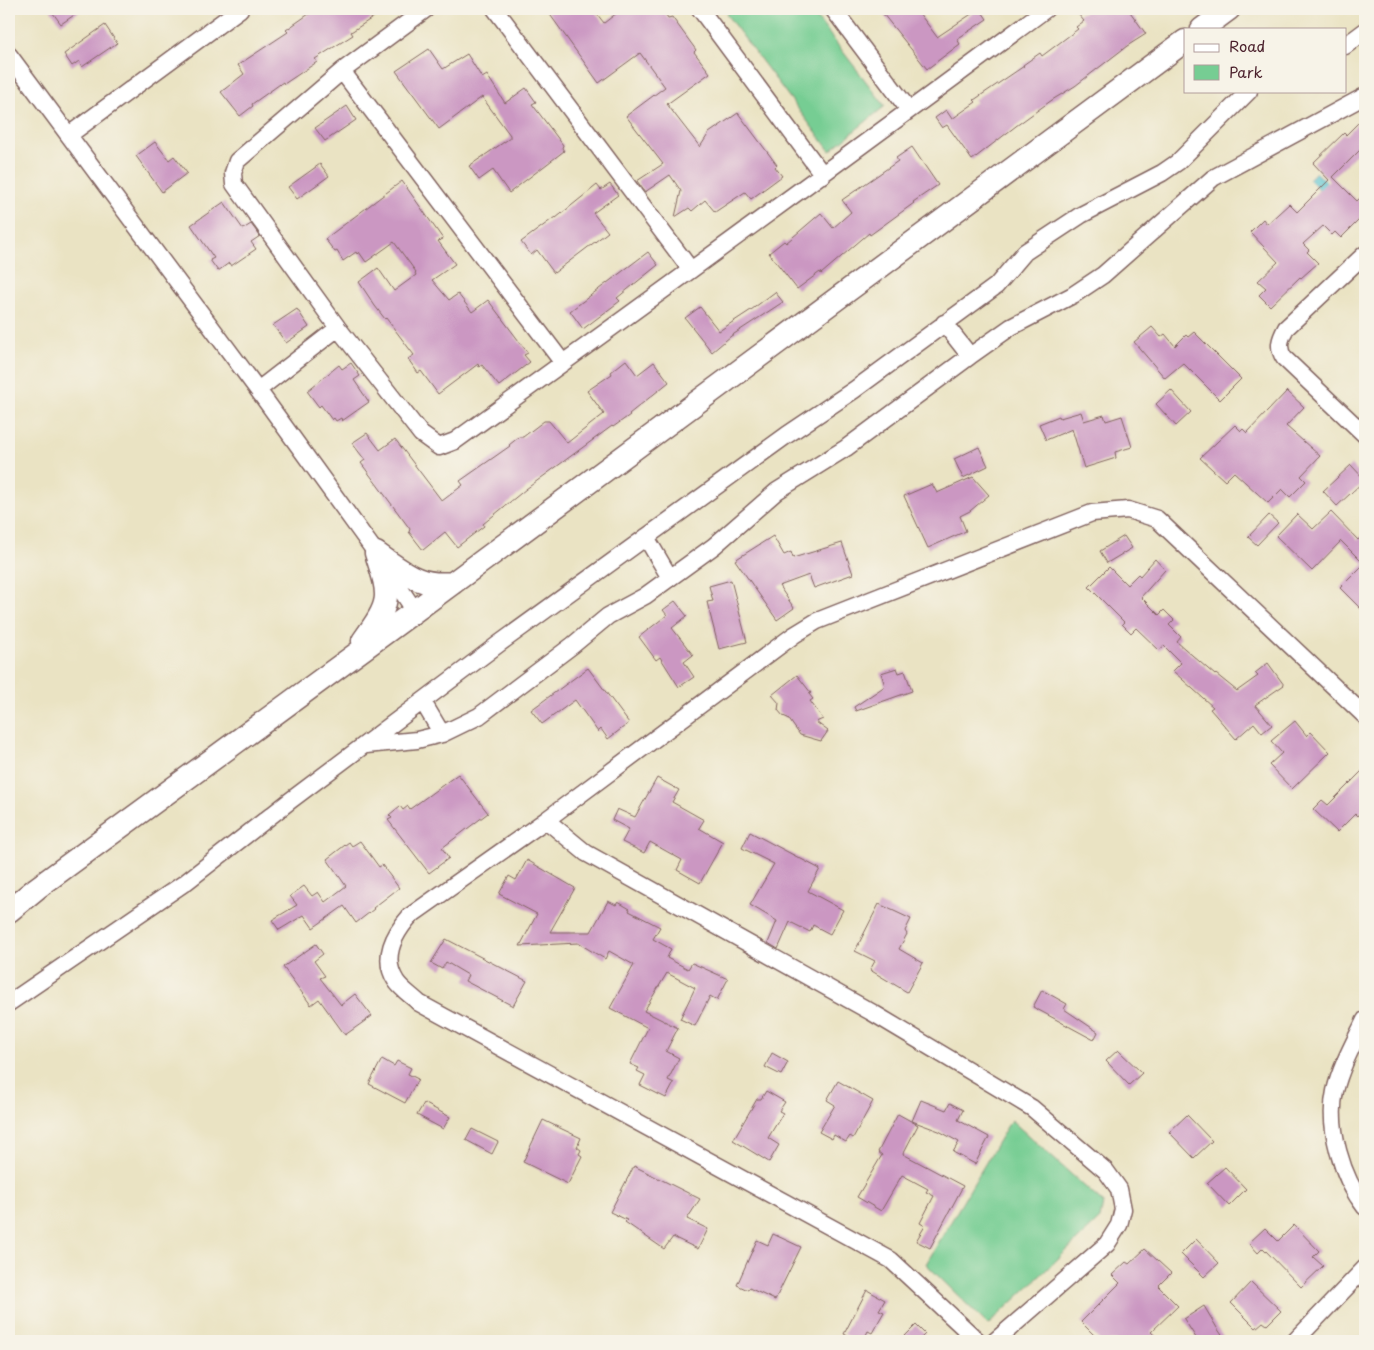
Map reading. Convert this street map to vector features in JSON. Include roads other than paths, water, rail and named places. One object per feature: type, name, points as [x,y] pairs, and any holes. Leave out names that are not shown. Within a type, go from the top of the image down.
[{"type":"main road","points":[[1203,28],[1229,9]]},
{"type":"main road","points":[[9,911],[37,888],[453,583],[1184,42]]},
{"type":"main road","points":[[376,553],[409,575],[424,582],[438,585],[453,583]]},
{"type":"main road","points":[[350,658],[382,614],[385,605],[386,585],[376,553]]},
{"type":"street","points":[[68,135],[240,9]]},
{"type":"street","points":[[426,9],[342,71],[237,161],[233,173],[234,184],[338,328],[421,434],[439,447],[455,441],[823,175],[1040,10]]},
{"type":"street","points":[[495,9],[691,270]]},
{"type":"street","points":[[700,9],[823,175]]},
{"type":"street","points":[[833,9],[909,110]]},
{"type":"street","points":[[1346,45],[1365,31]]},
{"type":"street","points":[[9,55],[258,390],[376,553],[415,611]]},
{"type":"street","points":[[342,71],[563,363]]},
{"type":"street","points":[[9,1003],[186,882],[291,800],[423,702],[787,435],[854,390],[996,286],[1025,252],[1081,216],[1162,173],[1178,162],[1248,92]]},
{"type":"street","points":[[366,745],[417,740],[442,734],[479,716],[573,646],[608,616],[646,596],[714,546],[777,490],[853,443],[1011,327],[1073,295],[1103,275],[1213,178],[1365,96]]},
{"type":"street","points":[[1365,254],[1286,328],[1279,345],[1284,358],[1365,435]]},
{"type":"street","points":[[944,324],[970,356]]},
{"type":"street","points":[[258,390],[338,328]]},
{"type":"street","points":[[978,1341],[891,1260],[419,1003],[396,981],[390,965],[391,944],[398,929],[410,916],[546,820],[794,634],[817,621],[1092,513],[1128,510],[1157,519],[1365,716]]},
{"type":"street","points":[[646,538],[670,578]]},
{"type":"street","points":[[423,702],[442,734]]},
{"type":"street","points":[[546,820],[586,853],[874,1013],[1032,1108],[1106,1171],[1119,1189],[1123,1209],[1119,1225],[1107,1244],[995,1341]]},
{"type":"street","points":[[1365,1020],[1344,1063],[1335,1092],[1334,1122],[1338,1154],[1348,1177],[1365,1207]]},
{"type":"street","points":[[1295,1341],[1365,1268]]},
{"type":"water","points":[[1316,172],[1331,187],[1324,194],[1309,179]]}]
